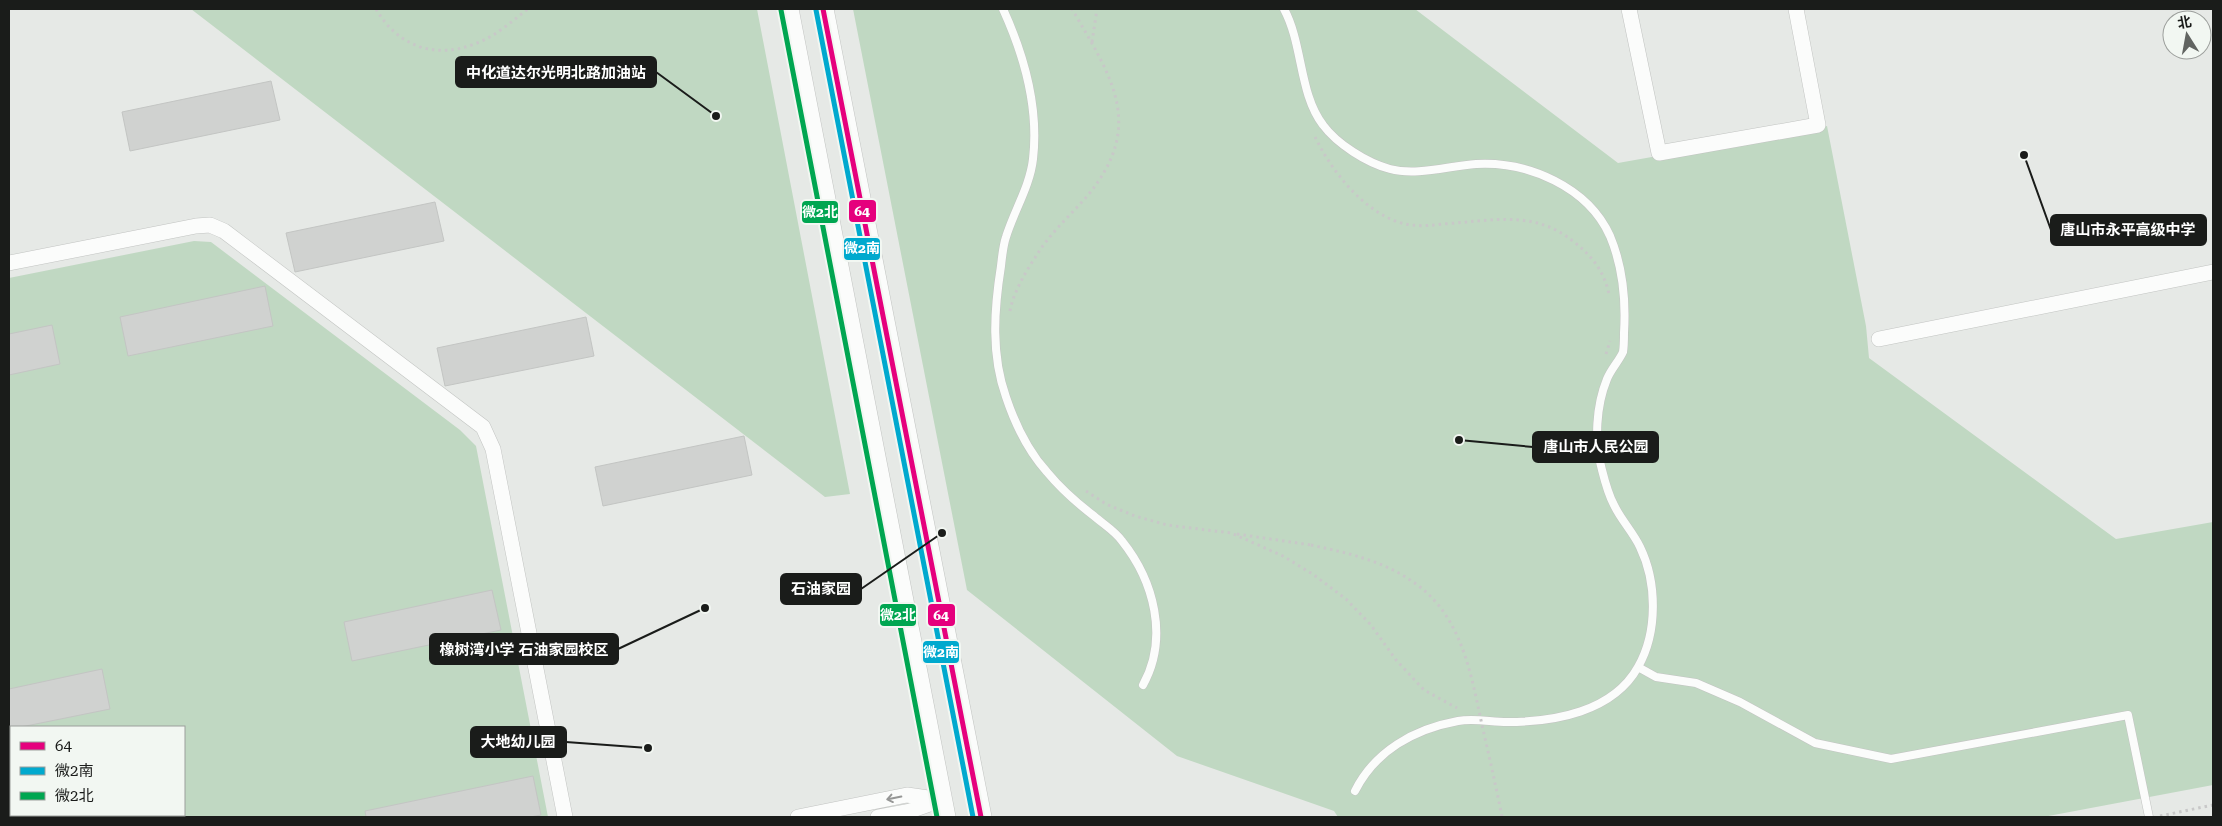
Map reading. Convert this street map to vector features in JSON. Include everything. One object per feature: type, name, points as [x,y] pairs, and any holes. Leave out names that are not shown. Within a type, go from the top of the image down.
[{"type":"main road","points":[[788,9],[943,809]]},
{"type":"main road","points":[[823,9],[982,817]]},
{"type":"street","points":[[1629,9],[1658,153],[1818,125],[1796,9]]},
{"type":"street","points":[[9,263],[196,226],[210,225],[224,231],[483,427],[493,449],[565,817]]},
{"type":"street","points":[[1879,338],[2213,272]]},
{"type":"street","points":[[798,817],[907,795],[943,809]]},
{"type":"street","points":[[878,817],[910,811],[943,809]]},
{"type":"lane","points":[[1003,9],[1019,49],[1026,74],[1032,102],[1034,134],[1033,160],[1022,197],[1005,238],[994,304],[996,356],[1005,395],[1027,445],[1046,471],[1070,497],[1122,539],[1140,568],[1154,605],[1158,640],[1148,676],[1143,685]]},
{"type":"lane","points":[[1284,9],[1298,45],[1308,93],[1322,125],[1338,140],[1366,158],[1390,169],[1421,170],[1480,164],[1511,166],[1538,173],[1562,184],[1585,202],[1600,219],[1609,236],[1618,261],[1625,293],[1623,351],[1607,379],[1599,410],[1597,437],[1600,463],[1608,492],[1615,507],[1640,546],[1650,573],[1653,599],[1649,638],[1638,667],[1621,688],[1594,706],[1571,715],[1540,721],[1461,720],[1424,730],[1383,753],[1363,774],[1354,791]]},
{"type":"lane","points":[[1638,667],[1656,677],[1696,683],[1740,702],[1815,743],[1891,759],[2128,715],[2150,817]]},
{"type":"path","points":[[376,9],[381,18],[400,38],[419,47],[439,51],[457,50],[479,43],[528,9]]},
{"type":"path","points":[[1010,315],[1011,305],[1024,275],[1034,258],[1045,242],[1088,195],[1104,173],[1116,148],[1120,118],[1115,94],[1106,67],[1072,9]]},
{"type":"path","points":[[1092,43],[1097,9]]},
{"type":"path","points":[[1312,130],[1336,172],[1354,192],[1375,209],[1398,222],[1424,226],[1518,218],[1545,224],[1566,234],[1590,254],[1606,280],[1610,297]]},
{"type":"path","points":[[1605,356],[1614,332]]},
{"type":"path","points":[[1084,490],[1106,504],[1135,516],[1167,525],[1231,533],[1347,552],[1376,562],[1418,585],[1443,613],[1457,633],[1469,664],[1502,817]]},
{"type":"path","points":[[1231,533],[1283,556],[1314,575],[1346,599],[1371,625],[1396,660],[1424,690],[1458,709]]},
{"type":"path","points":[[1476,712],[1484,713]]},
{"type":"path","points":[[2150,817],[2213,805]]},
{"type":"green space","points":[[191,9],[757,9],[850,494],[825,497]]},
{"type":"green space","points":[[853,9],[1415,9],[1618,163],[1827,126],[1866,326],[1869,358],[2116,539],[2213,522],[2213,785],[2043,817],[1338,817],[1334,811],[1177,756],[967,590]]},
{"type":"green space","points":[[194,241],[211,242],[460,430],[476,446],[548,817],[9,817],[9,278]]},
{"type":"building","points":[[271,81],[280,120],[130,151],[122,112]]},
{"type":"building","points":[[435,202],[444,241],[295,272],[286,233]]},
{"type":"building","points":[[265,286],[273,326],[128,356],[120,317]]},
{"type":"building","points":[[586,317],[594,356],[445,386],[437,348]]},
{"type":"building","points":[[52,325],[60,364],[9,375],[9,334]]},
{"type":"building","points":[[744,436],[752,475],[603,506],[595,467]]},
{"type":"building","points":[[492,590],[501,630],[352,661],[344,622]]},
{"type":"building","points":[[102,669],[110,709],[26,726],[10,726],[9,730],[9,689]]},
{"type":"building","points":[[533,776],[541,815],[530,817],[366,817],[365,811]]},
{"type":"transit line","name":"64","points":[[823,9],[981,817]]},
{"type":"transit line","name":"微2北","points":[[781,10],[937,817]]},
{"type":"transit line","name":"微2南","points":[[816,10],[973,817]]},
{"type":"place","name":"中化道达尔光明北路加油站","points":[[716,116]]},
{"type":"place","name":"唐山市永平高级中学","points":[[2024,155]]},
{"type":"place","name":"唐山市人民公园","points":[[1459,440]]},
{"type":"place","name":"石油家园","points":[[942,533]]},
{"type":"place","name":"橡树湾小学 石油家园校区","points":[[705,608]]},
{"type":"place","name":"大地幼儿园","points":[[648,748]]}]
